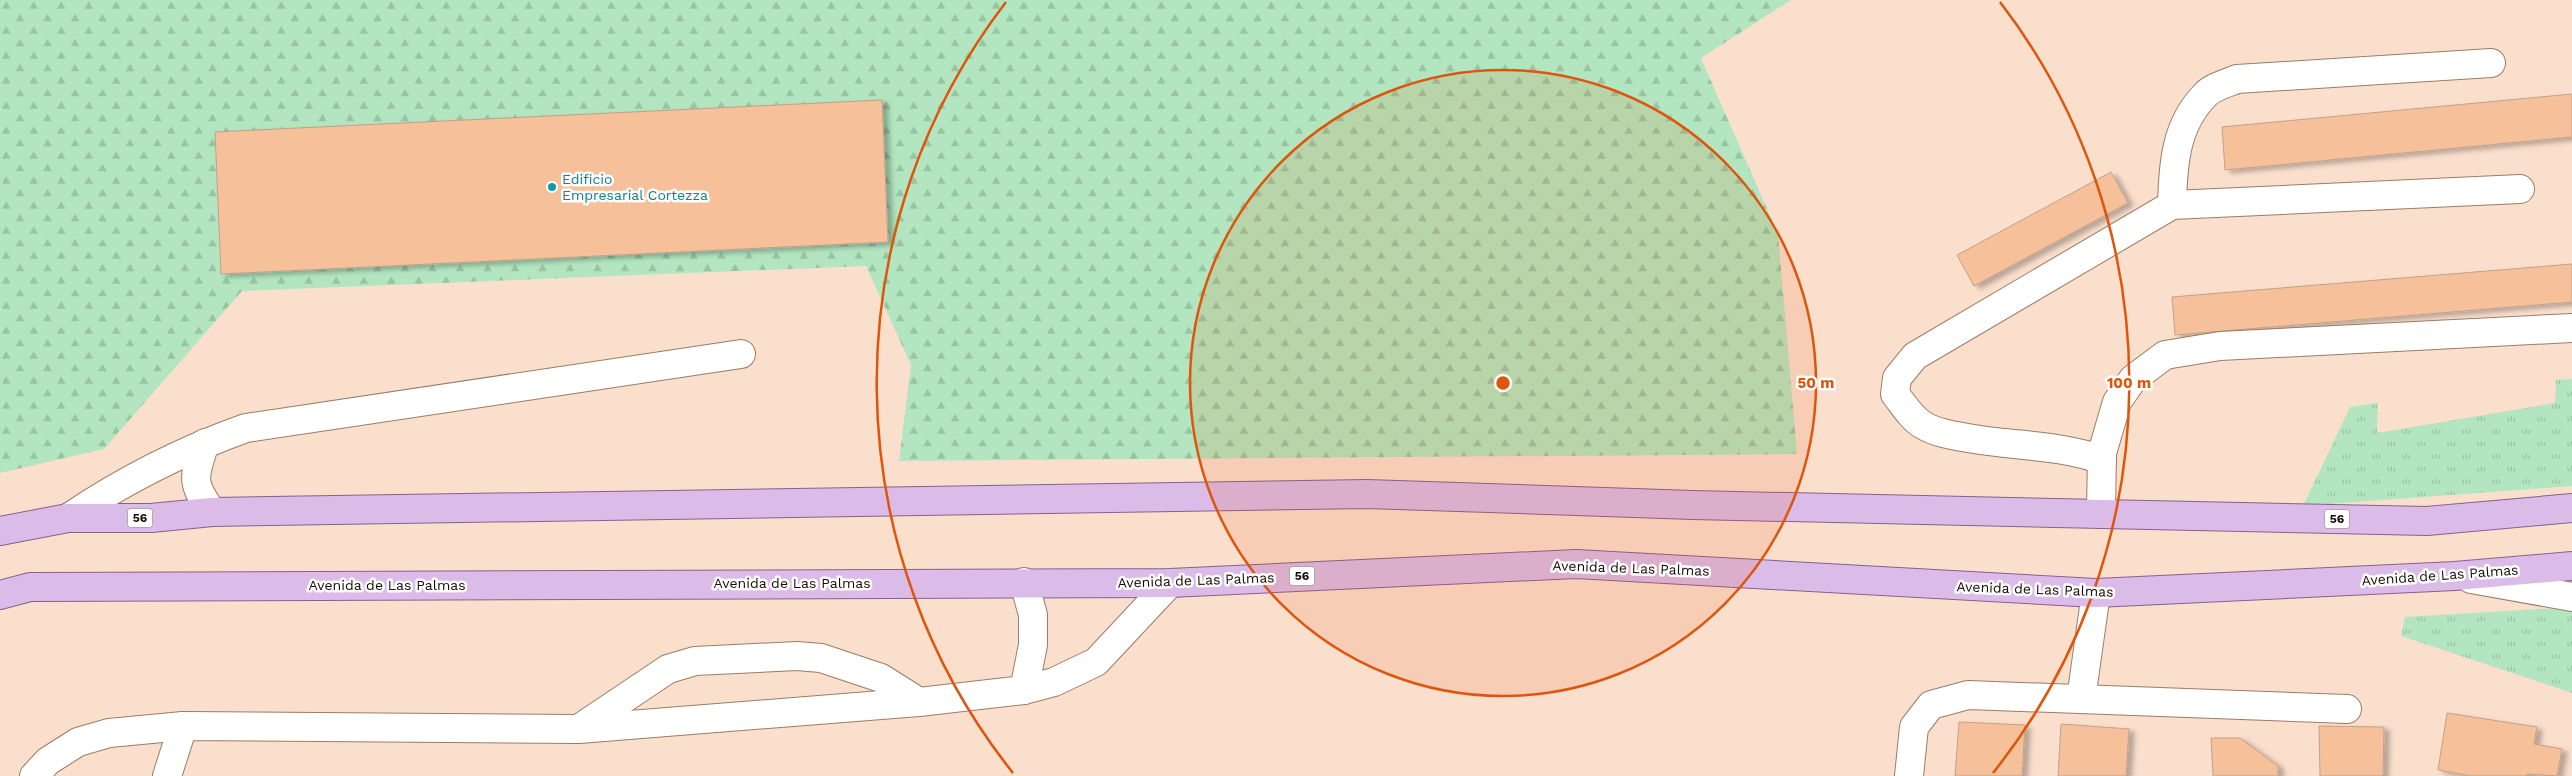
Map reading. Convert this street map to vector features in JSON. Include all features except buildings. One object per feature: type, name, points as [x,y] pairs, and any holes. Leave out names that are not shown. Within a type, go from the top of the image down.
[{"type":"main road","name":"56","points":[[0,531],[68,518],[151,518],[212,512],[1367,494],[1693,505],[2101,512],[2426,521],[2572,508]]},
{"type":"main road","name":"Avenida de Las Palmas","points":[[0,595],[30,587],[1024,582],[1170,583],[1576,564],[2096,593],[2455,576],[2572,566]]},
{"type":"street","points":[[2172,205],[2174,158],[2188,118],[2207,93],[2237,79],[2491,63]]},
{"type":"street","points":[[2102,460],[2080,452],[2002,443],[1950,435],[1933,430],[1922,424],[1906,409],[1895,394],[1897,378],[1915,356],[2172,205],[2520,189]]},
{"type":"street","points":[[2101,512],[2102,460],[2117,402],[2133,379],[2165,355],[2220,346],[2572,328]]},
{"type":"street","points":[[68,518],[97,499],[205,443],[246,428],[741,354]]},
{"type":"street","points":[[205,443],[196,471],[197,491],[212,512]]},
{"type":"street","points":[[2455,576],[2572,597]]},
{"type":"street","points":[[1024,582],[1033,615],[1033,635],[1024,690]]},
{"type":"street","points":[[34,776],[48,761],[78,742],[109,733],[183,726],[579,729],[920,702],[1024,690],[1054,682],[1096,662],[1170,583]]},
{"type":"street","points":[[2081,700],[2096,593]]},
{"type":"street","points":[[579,729],[668,669],[695,661],[797,656],[821,658],[881,678],[920,702]]},
{"type":"street","points":[[1909,776],[1914,727],[1931,705],[1968,695],[2347,709]]},
{"type":"street","points":[[168,776],[183,726]]},
{"type":"green space","points":[[0,0],[1791,0],[1701,58],[1778,234],[1797,454],[899,461],[911,365],[866,266],[242,291],[104,449],[0,473]]},
{"type":"green space","points":[[2572,379],[2572,486],[2303,506],[2350,407],[2378,403],[2377,433],[2555,403],[2556,380]]},
{"type":"green space","points":[[2572,607],[2572,693],[2401,636],[2405,617]]},
{"type":"place","name":"Edificio Empresarial Cortezza","points":[[552,187]]}]
